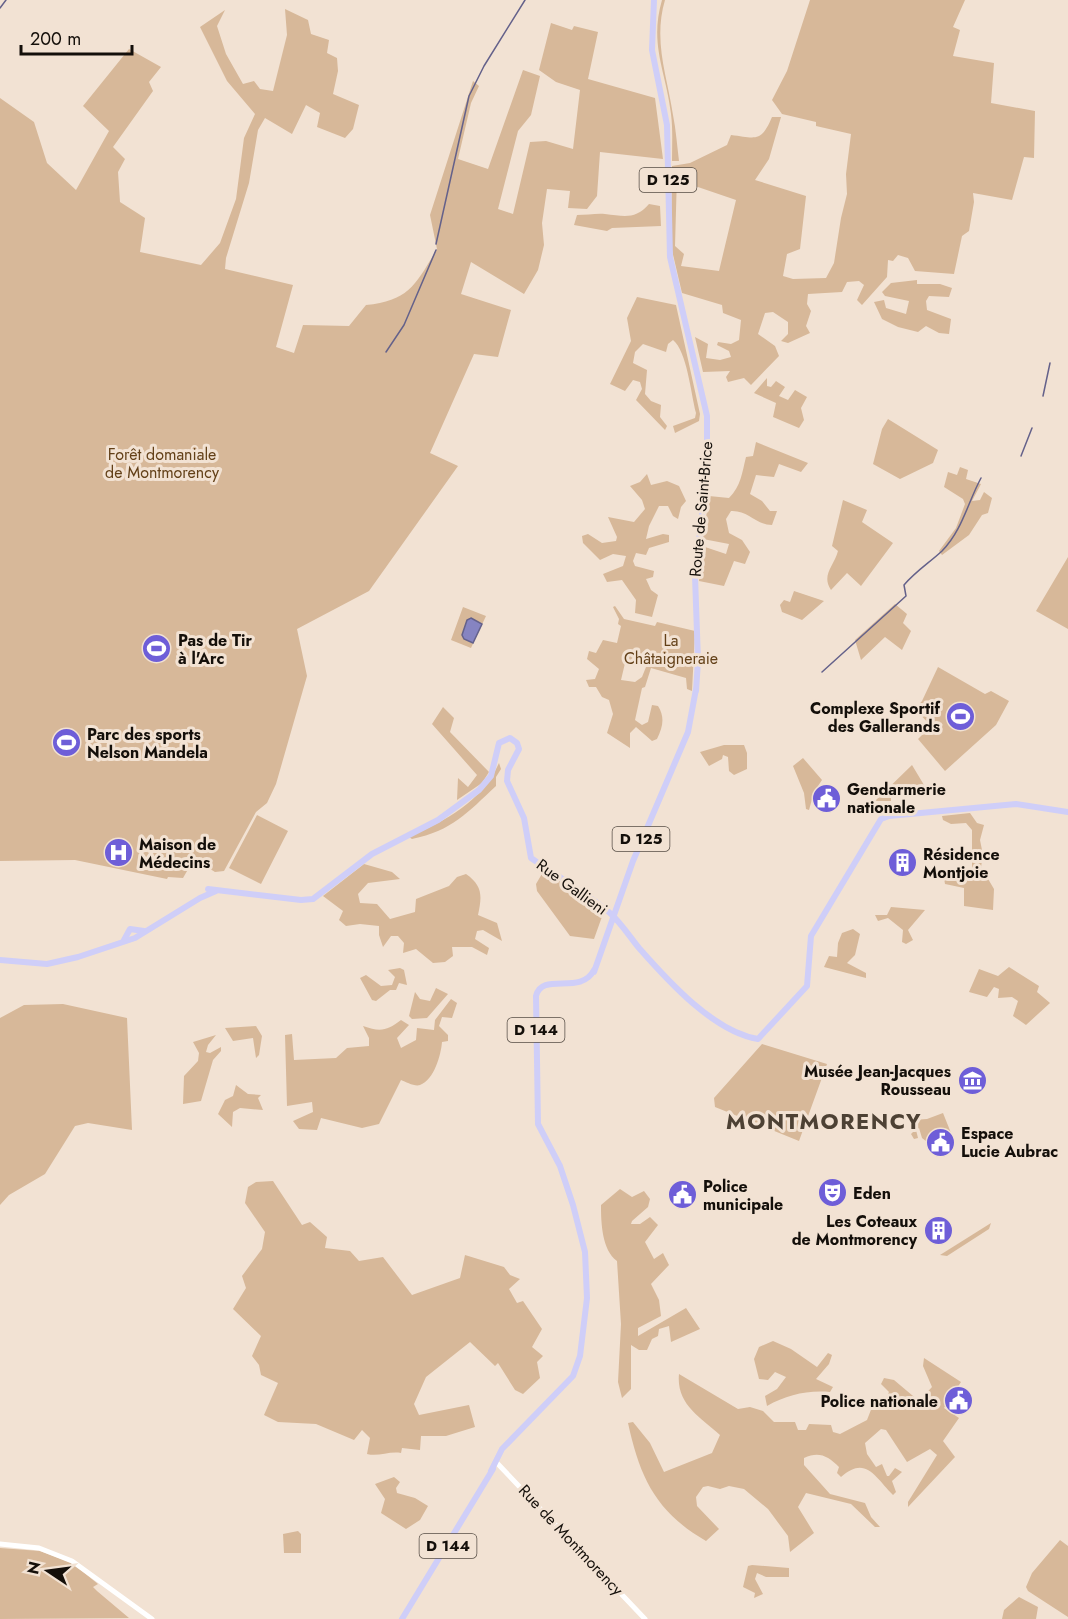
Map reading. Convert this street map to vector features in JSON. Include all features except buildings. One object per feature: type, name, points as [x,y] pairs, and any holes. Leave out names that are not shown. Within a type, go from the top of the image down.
[{"type":"main road","name":"Route de Saint-Brice","points":[[613,916],[691,713],[700,654],[695,597],[707,470],[707,422],[670,257],[667,125],[653,56],[651,21],[655,0]]},
{"type":"main road","name":"Rue Gallieni","points":[[0,960],[54,963],[110,947],[208,893],[311,897],[372,854],[438,820],[479,790],[491,776],[499,743],[508,738],[516,741],[519,749],[508,770],[507,781],[524,818],[531,858],[567,879],[613,916],[690,1001],[737,1033],[758,1039],[805,989],[812,936],[872,832],[898,816],[1014,804],[1068,812]]},
{"type":"main road","name":"D 144","points":[[402,1619],[496,1461],[513,1439],[573,1376],[579,1359],[587,1298],[586,1260],[567,1183],[539,1128],[536,994],[546,984],[571,984],[586,980],[594,970],[613,916]]},
{"type":"street","name":"Rue de Montmorency","points":[[496,1461],[645,1619]]},
{"type":"street","points":[[0,1544],[43,1550],[67,1559],[152,1619]]},
{"type":"green space","points":[[662,0],[665,0],[660,30],[662,58],[679,161],[672,161],[671,114],[658,45],[658,16]]},
{"type":"green space","points":[[810,0],[965,0],[953,27],[960,30],[953,56],[994,63],[991,103],[1035,111],[1034,158],[1024,157],[1012,200],[973,193],[974,202],[969,231],[962,236],[954,274],[915,271],[908,258],[898,255],[893,261],[888,260],[887,277],[862,305],[857,300],[864,285],[859,281],[847,282],[842,292],[808,294],[807,304],[811,311],[806,326],[810,333],[788,343],[781,341],[788,334],[788,322],[773,312],[765,313],[758,334],[775,346],[779,356],[751,385],[744,378],[728,382],[726,377],[730,371],[703,372],[695,337],[708,344],[706,358],[720,360],[731,357],[729,351],[717,345],[718,342],[731,344],[739,340],[741,320],[723,313],[722,305],[682,293],[671,246],[672,166],[690,163],[727,145],[731,135],[757,137],[764,131],[772,117],[781,117],[769,159],[755,180],[806,196],[800,249],[787,254],[783,276],[793,279],[826,278],[834,263],[847,194],[846,174],[851,134],[816,126],[816,122],[782,114],[772,100],[787,71]],"holes":[[[677,175],[696,176],[695,186],[736,200],[719,271],[681,266],[684,254],[675,246]]]},
{"type":"green space","name":"Forêt domaniale de Montmorency","points":[[285,9],[308,20],[311,34],[329,40],[327,53],[337,58],[338,71],[333,94],[359,105],[353,129],[345,138],[317,127],[320,113],[306,105],[292,134],[265,118],[258,130],[249,183],[226,258],[225,269],[293,285],[276,347],[294,353],[303,325],[349,326],[366,305],[381,303],[402,295],[417,281],[437,249],[430,215],[473,81],[479,86],[471,103],[458,159],[488,169],[523,70],[540,76],[531,115],[518,131],[498,209],[513,214],[530,142],[546,141],[573,149],[580,90],[556,82],[539,70],[551,23],[572,30],[574,26],[598,32],[588,79],[655,98],[663,159],[600,152],[597,196],[587,209],[568,208],[570,191],[547,189],[542,223],[544,245],[538,270],[524,294],[471,262],[461,294],[511,310],[498,357],[474,354],[430,453],[458,466],[369,591],[297,629],[307,676],[276,784],[267,803],[256,812],[224,871],[215,872],[194,859],[183,878],[168,877],[167,879],[75,860],[0,861],[0,98],[34,122],[47,163],[76,190],[109,131],[83,106],[129,49],[161,67],[149,82],[153,91],[113,147],[125,159],[118,172],[120,202],[145,218],[140,252],[201,265],[220,243],[236,199],[244,138],[255,114],[227,81],[200,27],[225,10],[217,26],[226,54],[243,84],[254,81],[260,89],[273,91],[287,35]]},
{"type":"green space","points":[[649,204],[660,206],[661,226],[612,228],[607,231],[574,225],[577,215],[629,216],[639,213]]},
{"type":"green space","points":[[917,280],[917,284],[940,284],[952,288],[949,297],[929,296],[926,301],[927,310],[951,319],[949,334],[939,333],[926,326],[918,332],[898,327],[882,319],[874,302],[884,300],[886,308],[906,314],[909,301],[885,296],[882,292],[891,283]]},
{"type":"green space","points":[[637,297],[676,305],[700,414],[699,421],[675,433],[673,426],[695,418],[696,413],[682,353],[673,340],[668,344],[666,352],[643,344],[635,352],[633,363],[647,370],[645,394],[651,401],[661,405],[660,417],[667,426],[665,430],[636,400],[642,389],[640,382],[633,380],[625,391],[610,384],[631,341],[627,318]]},
{"type":"green space","points":[[767,378],[767,386],[771,387],[776,381],[785,387],[779,396],[788,400],[795,390],[807,397],[801,408],[804,420],[799,428],[773,417],[776,403],[754,393]]},
{"type":"green space","points":[[888,419],[938,450],[933,463],[900,479],[873,464],[882,429]]},
{"type":"green space","points":[[756,442],[808,463],[801,472],[779,464],[774,477],[756,475],[750,494],[762,501],[770,511],[777,511],[772,525],[761,523],[737,511],[731,511],[726,519],[729,533],[742,540],[750,552],[745,564],[734,561],[724,586],[699,581],[702,546],[726,554],[729,544],[703,539],[709,496],[729,498],[736,489],[746,457],[753,456]]},
{"type":"green space","points":[[960,467],[968,470],[966,479],[981,484],[972,501],[980,500],[984,492],[992,498],[988,513],[982,515],[969,535],[942,555],[939,551],[956,528],[965,504],[963,499],[944,487],[948,472],[957,475]]},
{"type":"green space","points":[[647,474],[651,485],[667,481],[679,486],[686,501],[681,507],[678,519],[673,516],[668,506],[659,506],[649,526],[646,539],[663,534],[669,535],[669,542],[649,548],[646,555],[636,553],[633,561],[635,566],[654,571],[653,577],[646,579],[651,590],[658,595],[652,617],[635,613],[636,600],[622,580],[607,582],[603,574],[623,566],[626,556],[613,554],[600,560],[583,543],[582,536],[588,534],[602,543],[616,541],[617,537],[608,517],[634,522],[645,509],[642,500],[630,486],[640,482]]},
{"type":"green space","points":[[843,500],[867,510],[862,522],[893,543],[861,586],[847,573],[831,590],[827,580],[838,551],[832,546]]},
{"type":"green space","points":[[1068,557],[1068,629],[1036,611]]},
{"type":"green space","points":[[794,591],[824,601],[802,620],[782,612],[780,605],[784,600],[790,602]]},
{"type":"green space","points":[[895,604],[907,614],[903,623],[911,631],[902,650],[885,637],[861,660],[855,640]]},
{"type":"green space","name":"La Châtaigneraie","points":[[615,606],[624,619],[655,626],[657,622],[695,631],[692,691],[687,689],[686,678],[651,668],[645,687],[642,688],[635,720],[642,725],[648,722],[652,705],[658,706],[662,714],[662,726],[657,739],[652,741],[636,727],[630,733],[630,748],[607,733],[613,714],[609,700],[602,697],[596,687],[589,687],[586,680],[595,679],[599,669],[587,659],[589,651],[596,653],[603,640],[617,643],[621,626],[618,624],[619,619],[613,607]],"holes":[[[626,659],[646,667],[642,677],[635,682],[621,680]]]},
{"type":"green space","points":[[463,607],[486,616],[471,648],[451,640]]},
{"type":"green space","name":"Complexe Sportif des Gallerands","points":[[938,667],[985,694],[991,691],[1009,701],[996,725],[945,771],[918,739],[931,726],[915,709],[922,701]]},
{"type":"green space","points":[[443,707],[454,718],[450,732],[489,772],[482,783],[457,800],[458,778],[468,787],[477,775],[432,724]]},
{"type":"green space","points":[[724,745],[744,745],[747,753],[747,769],[734,775],[729,771],[728,757],[723,755],[722,759],[709,766],[700,752]]},
{"type":"green space","points":[[803,758],[822,780],[814,792],[809,810],[806,809],[804,793],[793,766]]},
{"type":"green space","points":[[499,763],[501,769],[496,777],[496,786],[468,812],[438,831],[412,839],[409,837],[436,824],[473,799],[492,777]]},
{"type":"green space","points":[[912,765],[924,785],[923,794],[907,792],[906,796],[891,796],[891,801],[875,801]]},
{"type":"green space","points":[[970,813],[977,823],[984,825],[980,840],[983,855],[981,867],[994,889],[993,910],[964,906],[964,888],[945,884],[943,872],[960,878],[972,868],[972,830],[966,823],[951,824],[943,820],[942,816]]},
{"type":"green space","points":[[257,815],[288,831],[261,884],[229,868]]},
{"type":"green space","points":[[364,864],[392,872],[400,879],[368,883],[358,894],[360,903],[377,904],[390,919],[415,912],[416,899],[449,886],[457,877],[466,874],[476,883],[480,892],[478,915],[497,923],[502,941],[483,930],[477,931],[475,939],[489,948],[487,955],[472,947],[452,947],[453,956],[445,962],[433,963],[416,949],[403,953],[404,943],[398,936],[391,936],[383,947],[379,926],[360,924],[346,926],[339,920],[343,911],[323,896]]},
{"type":"green space","points":[[546,867],[604,911],[594,939],[570,936],[537,891],[536,884]]},
{"type":"green space","points":[[891,907],[925,910],[908,930],[913,940],[906,944],[902,942],[903,930],[888,918],[878,921],[875,915],[887,915]]},
{"type":"green space","points":[[853,929],[860,934],[855,955],[847,963],[866,973],[866,978],[824,967],[829,956],[837,957],[838,943],[842,933]]},
{"type":"green space","points":[[1009,967],[1039,986],[1037,992],[1050,1003],[1026,1025],[1013,1016],[1018,1001],[1012,997],[998,998],[999,989],[994,987],[987,997],[969,992],[979,969],[998,976]]},
{"type":"green space","points":[[400,968],[404,970],[407,985],[399,983],[396,990],[390,990],[376,1001],[372,1000],[360,978],[366,975],[381,986],[392,985],[395,977],[388,970]]},
{"type":"green space","points":[[436,988],[448,994],[427,1018],[412,1019],[409,1016],[415,992],[420,999],[430,1001]]},
{"type":"green space","points":[[451,999],[457,1003],[452,1018],[442,1017],[439,1026],[448,1035],[448,1041],[442,1042],[433,1073],[420,1085],[401,1080],[379,1124],[362,1128],[321,1118],[317,1130],[299,1129],[293,1121],[313,1112],[312,1102],[287,1106],[285,1035],[292,1034],[294,1060],[336,1058],[347,1048],[369,1046],[369,1038],[363,1026],[383,1029],[401,1020],[409,1025],[397,1038],[401,1048],[416,1040],[417,1028],[434,1030],[435,1020]]},
{"type":"green space","points":[[63,1004],[127,1018],[132,1130],[88,1123],[75,1126],[45,1174],[9,1195],[0,1205],[0,1018],[24,1005]]},
{"type":"green space","points":[[256,1026],[262,1036],[259,1055],[256,1058],[253,1038],[233,1041],[225,1028]]},
{"type":"green space","points":[[216,1035],[208,1045],[206,1052],[210,1053],[221,1047],[221,1051],[213,1060],[201,1101],[183,1104],[184,1076],[198,1061],[199,1053],[193,1042]]},
{"type":"green space","points":[[762,1044],[827,1064],[799,1141],[715,1107],[714,1098]]},
{"type":"green space","points":[[236,1085],[248,1094],[261,1095],[258,1098],[263,1110],[240,1108],[233,1112],[232,1127],[218,1114],[225,1100],[233,1096]]},
{"type":"green space","points":[[943,1113],[953,1138],[950,1140],[941,1133],[931,1139],[931,1145],[922,1138],[919,1128],[916,1130],[918,1138],[914,1139],[910,1128],[914,1128],[913,1120],[927,1119]]},
{"type":"green space","points":[[273,1181],[302,1225],[310,1222],[327,1237],[325,1248],[350,1251],[359,1261],[383,1257],[412,1295],[460,1278],[465,1255],[504,1267],[510,1275],[520,1279],[509,1289],[517,1303],[523,1301],[542,1329],[532,1347],[543,1356],[537,1362],[540,1378],[523,1394],[515,1390],[498,1363],[495,1366],[470,1342],[426,1377],[414,1404],[419,1415],[469,1405],[475,1427],[446,1436],[421,1436],[420,1450],[402,1448],[401,1453],[367,1454],[370,1438],[362,1430],[354,1440],[316,1424],[278,1422],[264,1415],[278,1383],[261,1375],[259,1365],[252,1356],[261,1336],[233,1309],[246,1288],[242,1276],[262,1249],[265,1232],[245,1203],[248,1187],[256,1182]]},
{"type":"green space","points":[[620,1189],[632,1197],[644,1191],[650,1199],[648,1207],[631,1224],[640,1224],[650,1217],[658,1225],[645,1242],[654,1259],[663,1253],[669,1265],[651,1284],[659,1300],[661,1316],[638,1328],[638,1336],[686,1308],[700,1329],[671,1342],[669,1326],[659,1329],[658,1336],[652,1339],[647,1350],[639,1350],[631,1345],[631,1389],[622,1398],[618,1382],[621,1324],[617,1261],[605,1243],[601,1205]]},
{"type":"green space","points":[[991,1223],[989,1229],[947,1256],[940,1255]]},
{"type":"green space","points":[[773,1341],[791,1349],[817,1367],[828,1353],[832,1355],[829,1364],[816,1379],[833,1387],[830,1392],[797,1394],[767,1406],[765,1396],[777,1389],[786,1377],[775,1372],[768,1380],[759,1379],[754,1359],[759,1347]]},
{"type":"green space","points":[[924,1358],[961,1382],[944,1408],[959,1418],[943,1441],[955,1457],[908,1507],[908,1502],[937,1455],[930,1449],[907,1462],[886,1430],[881,1429],[865,1443],[867,1454],[876,1467],[882,1464],[887,1476],[895,1468],[902,1472],[892,1481],[896,1492],[893,1495],[870,1471],[864,1468],[857,1468],[841,1477],[837,1473],[839,1467],[827,1457],[814,1455],[804,1458],[804,1465],[830,1494],[865,1503],[871,1517],[880,1527],[875,1527],[851,1504],[806,1493],[798,1507],[814,1533],[790,1552],[788,1536],[768,1509],[744,1489],[729,1486],[720,1489],[708,1486],[703,1487],[696,1497],[697,1506],[719,1529],[706,1541],[674,1518],[653,1492],[638,1461],[628,1423],[633,1422],[650,1443],[664,1472],[712,1453],[720,1435],[697,1416],[685,1402],[681,1394],[679,1374],[738,1409],[750,1407],[763,1411],[774,1422],[795,1422],[798,1430],[806,1430],[809,1424],[831,1425],[833,1432],[840,1434],[867,1420],[874,1402],[885,1399],[889,1392],[881,1384],[884,1378],[894,1380],[919,1401],[932,1387],[923,1366]]},
{"type":"green space","points":[[394,1477],[400,1482],[396,1488],[397,1493],[415,1498],[428,1506],[420,1520],[406,1529],[381,1513],[385,1499],[375,1484]]},
{"type":"green space","points":[[298,1531],[301,1534],[301,1553],[284,1553],[283,1534]]},
{"type":"green space","points":[[1060,1540],[1068,1546],[1068,1617],[1028,1591],[1026,1587],[1032,1573]]},
{"type":"green space","points":[[0,1548],[40,1551],[72,1563],[98,1584],[93,1587],[129,1618],[0,1619]]},
{"type":"green space","points":[[748,1566],[789,1568],[789,1577],[766,1577],[757,1573],[755,1579],[763,1594],[754,1598],[755,1593],[743,1587]]},
{"type":"green space","points":[[1019,1597],[1038,1607],[1036,1619],[1002,1619],[1004,1610]]},
{"type":"shaded area","points":[[471,618],[482,624],[473,643],[464,639],[462,635],[467,620]]},
{"type":"waterway","points":[[0,8],[6,0]]},
{"type":"waterway","points":[[436,244],[469,96],[484,66],[525,0]]},
{"type":"waterway","points":[[386,352],[404,325],[436,250]]},
{"type":"waterway","points":[[1043,396],[1050,363]]},
{"type":"waterway","points":[[1021,456],[1032,428]]},
{"type":"waterway","points":[[822,672],[906,596],[904,585],[942,551],[955,535],[981,478]]},
{"type":"place","name":"Pas de Tir à l'Arc","points":[[157,649]]},
{"type":"place","name":"Complexe Sportif des Gallerands","points":[[961,717]]},
{"type":"place","name":"Parc des sports Nelson Mandela","points":[[66,743]]},
{"type":"place","name":"Gendarmerie nationale","points":[[826,798]]},
{"type":"place","name":"Maison de Médecins","points":[[118,853]]},
{"type":"place","name":"Résidence Montjoie","points":[[902,863]]},
{"type":"place","name":"Musée Jean-Jacques Rousseau","points":[[972,1080]]},
{"type":"place","name":"Espace Lucie Aubrac","points":[[940,1142]]},
{"type":"place","name":"Eden","points":[[832,1193]]},
{"type":"place","name":"Police municipale","points":[[682,1195]]},
{"type":"place","name":"Les Coteaux de Montmorency","points":[[938,1230]]},
{"type":"place","name":"Police nationale","points":[[959,1401]]},
{"type":"district","name":"MONTMORENCY","points":[[824,1121]]}]
